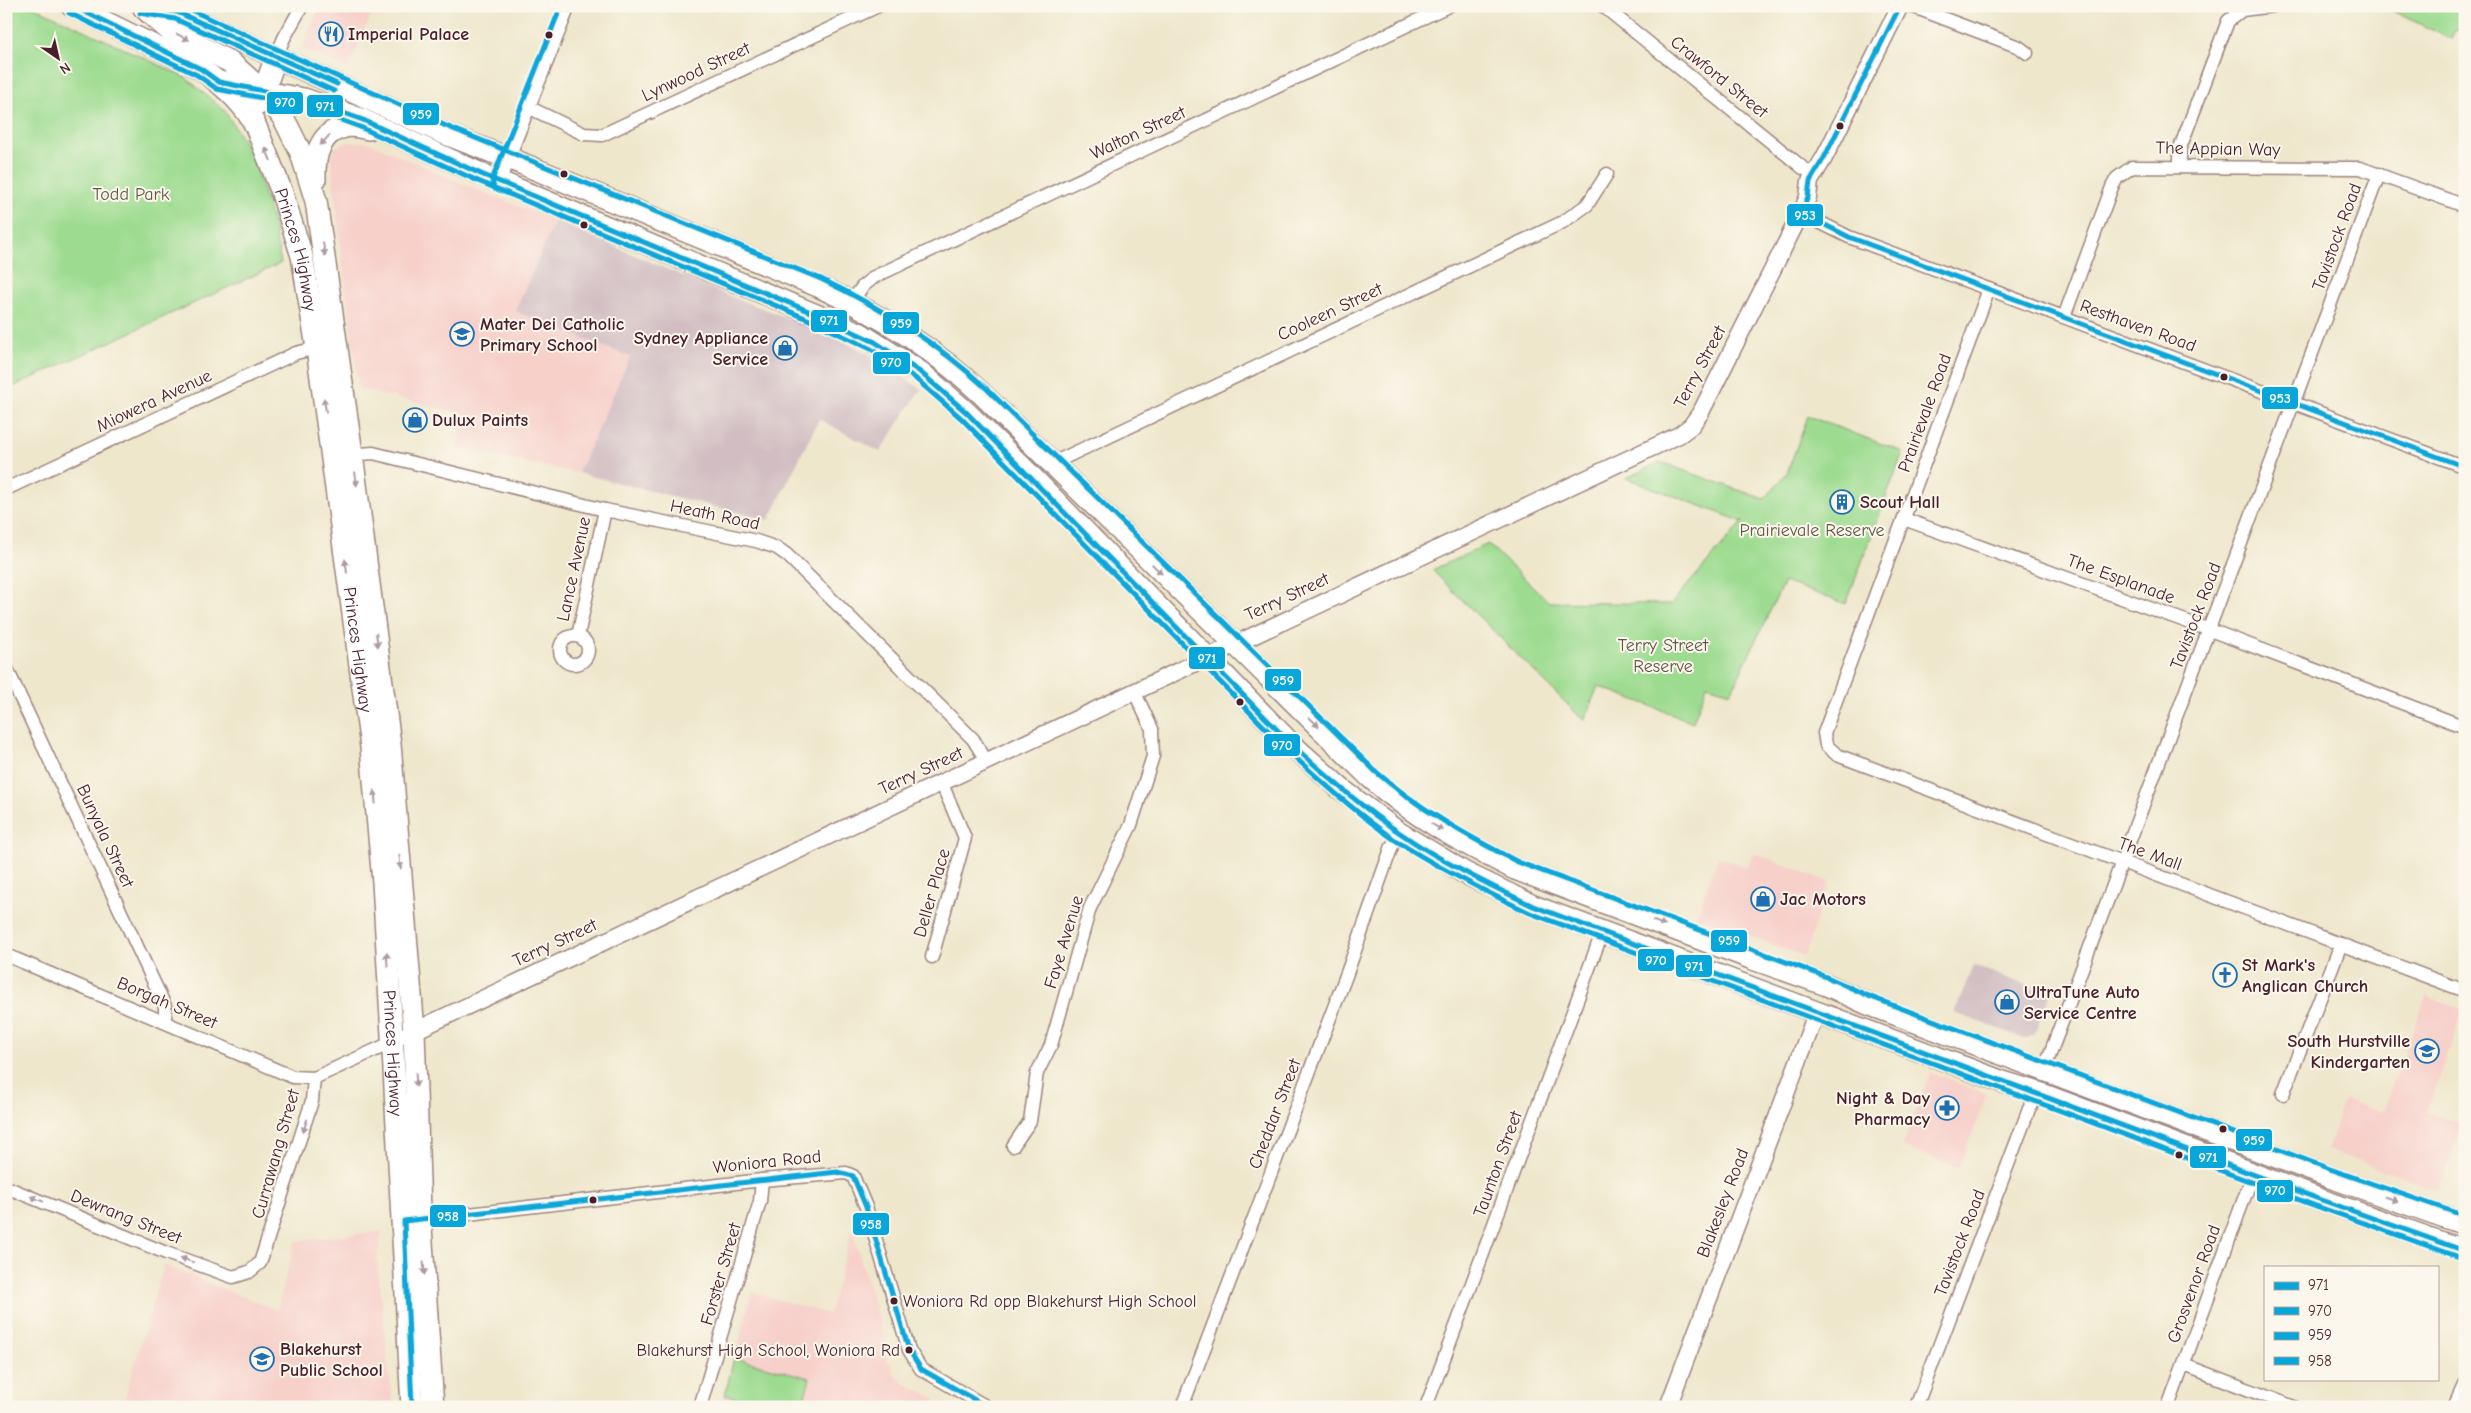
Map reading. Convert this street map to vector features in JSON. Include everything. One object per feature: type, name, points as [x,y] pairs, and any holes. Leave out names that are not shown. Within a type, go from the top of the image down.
[{"type":"highway","name":"Princes Highway","points":[[72,6],[200,69],[219,82],[252,119],[270,157],[298,244],[317,348],[371,747],[393,1042],[433,1407]]},
{"type":"highway","name":"Princes Highway","points":[[143,7],[170,31],[230,62],[265,93],[284,119],[301,153],[316,201],[352,454],[390,744],[414,1031],[412,1407]]},
{"type":"highway","points":[[143,7],[177,12],[443,133],[508,158],[852,301],[905,332],[960,372],[1234,644],[1395,799],[1422,819],[1515,868],[1753,960],[1828,985],[1868,1004],[2336,1180],[2465,1224]]},
{"type":"highway","points":[[252,119],[265,93],[276,58]]},
{"type":"highway","points":[[219,82],[265,93],[304,99],[363,120],[499,182],[861,334],[882,347],[920,372],[966,412],[1032,476],[1291,744],[1341,789],[1399,833],[1488,886],[1602,933],[1816,1014],[2003,1082],[2039,1093],[2253,1174],[2465,1251]]},
{"type":"highway","points":[[316,201],[317,152],[325,139],[337,130],[347,126],[386,132]]},
{"type":"highway","points":[[1753,960],[1767,977],[1804,992],[1813,1003],[1816,1014]]},
{"type":"highway","points":[[1816,1014],[1826,1007],[1868,1004]]},
{"type":"street","points":[[276,58],[284,38],[302,6]]},
{"type":"street","points":[[499,182],[570,6]]},
{"type":"street","name":"Lynwood Street","points":[[528,108],[584,134],[602,135],[878,6]]},
{"type":"street","name":"Walton Street","points":[[852,301],[863,286],[874,276],[1448,6]]},
{"type":"street","name":"Crawford Street","points":[[1603,6],[1804,168],[1814,174]]},
{"type":"street","name":"Terry Street","points":[[393,1042],[942,784],[1234,644],[1640,455],[1685,431],[1701,412],[1801,214],[1814,174],[1824,158],[1900,6]]},
{"type":"street","points":[[1911,6],[2019,47],[2027,53]]},
{"type":"street","points":[[2180,167],[2180,148],[2228,21],[2242,10],[2273,6]]},
{"type":"street","name":"The Appian Way","points":[[2064,317],[2117,178],[2132,167],[2360,168],[2465,206]]},
{"type":"street","name":"Cooleen Street","points":[[1053,463],[1569,218],[1587,205],[1607,174]]},
{"type":"street","name":"Tavistock Road","points":[[2044,1070],[2379,174]]},
{"type":"street","name":"Resthaven Road","points":[[1801,214],[1842,234],[2465,467]]},
{"type":"street","name":"Prairievale Road","points":[[1826,746],[1824,733],[1989,289]]},
{"type":"street","name":"Miowera Avenue","points":[[6,489],[296,353],[317,348]]},
{"type":"street","name":"Heath Road","points":[[332,456],[373,453],[605,510],[756,541],[777,548],[787,555],[973,739],[987,762]]},
{"type":"street","name":"Lance Avenue","points":[[578,636],[605,510]]},
{"type":"street","name":"The Esplanade","points":[[1904,519],[2210,630],[2465,727]]},
{"type":"street","name":"Bunyala Street","points":[[6,667],[165,1006],[166,1021]]},
{"type":"street","name":"Faye Avenue","points":[[1013,1146],[1030,1122],[1037,1073],[1051,1045],[1090,908],[1131,825],[1153,756],[1152,729],[1135,692]]},
{"type":"street","name":"The Mall","points":[[1826,746],[1837,755],[2465,991]]},
{"type":"street","name":"Deller Place","points":[[932,957],[965,838],[942,784]]},
{"type":"street","name":"Cheddar Street","points":[[1182,1407],[1347,973],[1392,846],[1399,833]]},
{"type":"street","name":"Taunton Street","points":[[1426,1407],[1602,933]]},
{"type":"street","points":[[2283,1094],[2341,944]]},
{"type":"street","name":"Borgah Street","points":[[6,955],[166,1021],[292,1076],[314,1078]]},
{"type":"street","name":"Blakesley Road","points":[[1668,1407],[1816,1014]]},
{"type":"street","name":"Currawang Street","points":[[233,1277],[249,1272],[260,1263],[312,1101],[314,1078],[393,1042]]},
{"type":"street","name":"Tavistock Road","points":[[1916,1407],[2029,1109],[2039,1093]]},
{"type":"street","name":"Woniora Road","points":[[412,1221],[837,1172],[853,1176],[866,1207],[909,1350],[916,1363],[928,1374],[987,1407]]},
{"type":"street","name":"Grosvenor Road","points":[[2168,1407],[2253,1174]]},
{"type":"street","name":"Forster Street","points":[[700,1407],[760,1201],[762,1180]]},
{"type":"street","name":"Dewrang Street","points":[[6,1187],[166,1253],[233,1277]]},
{"type":"street","points":[[2184,1365],[2294,1407]]},
{"type":"street","points":[[2454,1407],[2465,1383]]},
{"type":"shaded area","points":[[320,6],[375,6],[348,69],[301,48]]},
{"type":"shaded area","name":"Mater Dei Catholic Primary School","points":[[347,142],[368,142],[456,181],[555,221],[515,311],[630,357],[578,473],[457,448],[465,414],[359,389],[339,237],[331,158],[335,148]]},
{"type":"shaded area","points":[[555,221],[730,296],[822,331],[867,353],[921,389],[880,452],[819,419],[769,520],[578,473],[630,357],[515,311]]},
{"type":"shaded area","name":"Jac Motors","points":[[1754,853],[1830,882],[1804,956],[1696,916],[1718,857],[1747,867]]},
{"type":"shaded area","points":[[1973,965],[2050,994],[2034,1034],[2026,1039],[1955,1013]]},
{"type":"shaded area","points":[[2426,996],[2464,1010],[2427,1111],[2463,1125],[2438,1190],[2327,1150],[2344,1099],[2382,1112]]},
{"type":"shaded area","points":[[1930,1072],[1987,1094],[1959,1168],[1902,1147]]},
{"type":"shaded area","points":[[852,1230],[888,1350],[884,1352],[888,1362],[891,1362],[894,1374],[906,1384],[936,1399],[934,1407],[721,1407],[752,1292],[829,1314]]},
{"type":"shaded area","name":"Blakehurst Public School","points":[[382,1231],[377,1258],[393,1407],[122,1407],[164,1265],[277,1310],[295,1241]]},
{"type":"green space","name":"Todd Park","points":[[6,6],[32,6],[185,77],[225,111],[251,154],[272,218],[281,263],[6,390]]},
{"type":"green space","points":[[2382,6],[2465,6],[2465,32],[2455,30],[2451,39]]},
{"type":"green space","points":[[1808,416],[1903,452],[1846,604],[1784,582],[1731,692],[1707,685],[1693,722],[1598,686],[1584,721],[1432,570],[1488,544],[1549,602],[1671,604],[1743,522],[1626,478],[1660,462],[1764,499],[1787,473]]},
{"type":"green space","points":[[734,1358],[810,1378],[802,1407],[771,1407],[725,1395]]},
{"type":"transit line","name":"971","points":[[73,6],[201,69],[219,82],[304,99],[363,120],[481,174],[806,310],[875,342],[920,372],[966,412],[1291,744],[1386,823],[1432,854],[1482,881],[1533,906],[2319,1199],[2465,1251]]},
{"type":"transit line","name":"971","points":[[142,6],[177,12],[337,84]]},
{"type":"transit line","name":"959","points":[[182,6],[446,126],[821,279],[887,314],[949,356],[987,389],[1375,771],[1426,810],[1499,852],[1518,862],[1829,978],[1871,997],[2330,1169],[2465,1216]]},
{"type":"transit line","name":"959","points":[[509,194],[494,188],[492,180],[561,6]]},
{"type":"transit line","name":"953","points":[[1900,6],[1824,158],[1810,181],[1808,197],[1801,213],[1849,237],[2465,467]]},
{"type":"transit line","name":"970","points":[[69,13],[197,75],[217,89],[302,106],[360,127],[478,181],[803,317],[871,349],[915,378],[961,418],[1286,749],[1326,785],[1366,819],[1395,840],[1478,888],[1530,913],[2316,1206],[2462,1258]]},
{"type":"transit line","name":"970","points":[[140,13],[175,19],[334,91]]},
{"type":"transit line","name":"958","points":[[412,1407],[404,1221],[837,1172],[853,1176],[866,1207],[909,1350],[921,1369],[987,1407]]},
{"type":"place","name":"Imperial Palace","points":[[331,34]]},
{"type":"place","name":"Mater Dei Catholic Primary School","points":[[462,334]]},
{"type":"place","name":"Sydney Appliance Service","points":[[785,348]]},
{"type":"place","name":"Dulux Paints","points":[[415,420]]},
{"type":"place","name":"Scout Hall","points":[[1842,502]]},
{"type":"place","name":"Jac Motors","points":[[1763,899]]},
{"type":"place","name":"St Mark's Anglican Church","points":[[2225,975]]},
{"type":"place","name":"UltraTune Auto Service Centre","points":[[2007,1002]]},
{"type":"place","name":"South Hurstville Kindergarten","points":[[2427,1051]]},
{"type":"place","name":"Night & Day Pharmacy","points":[[1947,1108]]},
{"type":"place","name":"Woniora Rd opp Blakehurst High School","points":[[894,1301]]},
{"type":"place","name":"Blakehurst High School, Woniora Rd","points":[[909,1350]]},
{"type":"place","name":"Blakehurst Public School","points":[[262,1359]]},
{"type":"park label","name":"Prairievale Reserve","points":[[1812,530]]},
{"type":"park label","name":"Terry Street Reserve","points":[[1663,655]]}]
